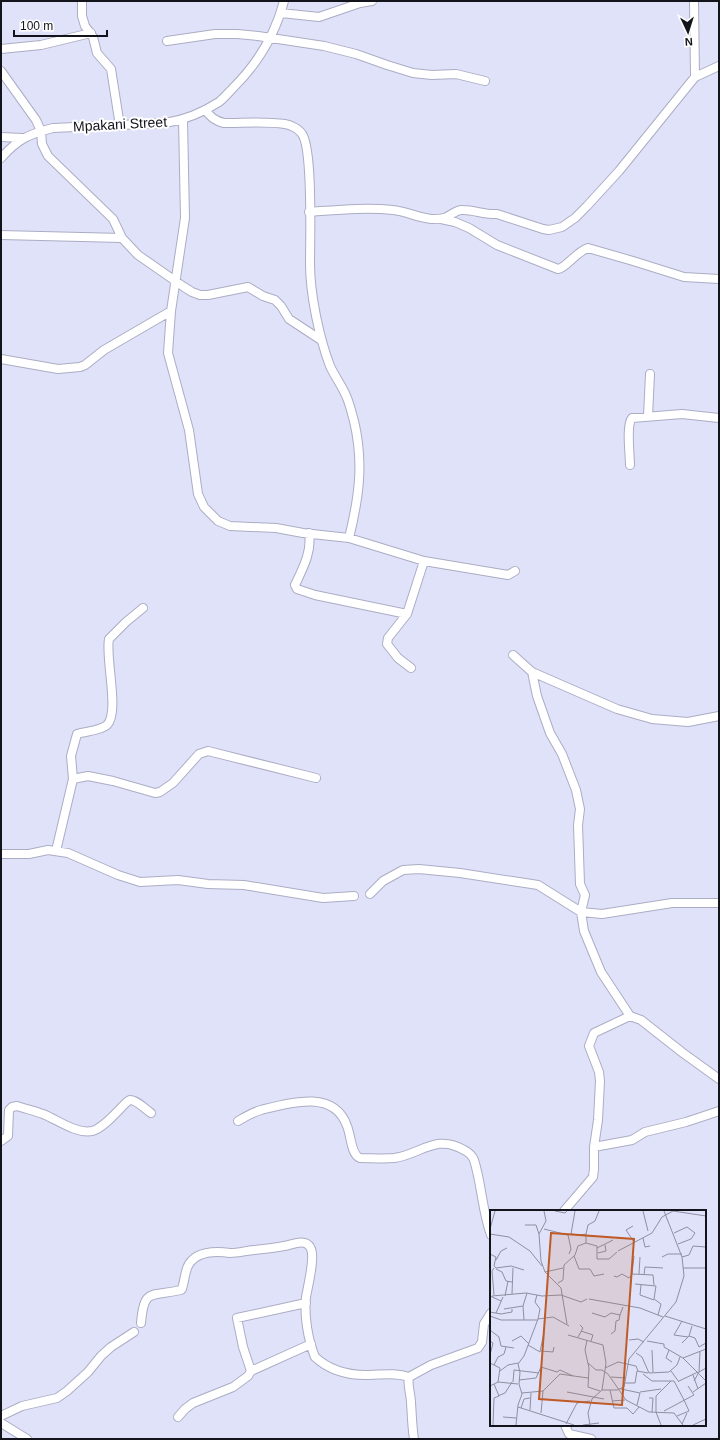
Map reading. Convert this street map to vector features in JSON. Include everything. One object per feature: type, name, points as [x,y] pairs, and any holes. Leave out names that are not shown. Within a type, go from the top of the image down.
[{"type":"street","points":[[82,1],[84,22],[91,33],[97,53],[111,69],[120,126]]},
{"type":"street","name":"Mpakani Street","points":[[1,158],[11,147],[23,138],[41,131],[70,126],[120,126],[165,123],[183,120],[220,102],[251,69],[271,38],[284,1]]},
{"type":"street","points":[[281,13],[319,17],[360,3],[372,1]]},
{"type":"street","points":[[694,1],[695,77]]},
{"type":"street","points":[[1,49],[41,45],[91,33]]},
{"type":"street","points":[[167,40],[215,34],[237,34],[271,38],[324,46],[356,54],[413,73],[432,75],[456,74],[485,81]]},
{"type":"street","points":[[440,219],[447,217],[456,211],[463,210],[497,214],[549,230],[562,227],[588,206],[614,177],[695,77],[719,66]]},
{"type":"street","points":[[1,71],[36,120],[41,131],[42,144],[48,156],[113,219],[122,238],[144,260],[192,292],[200,295],[248,288],[263,296],[276,300],[289,319],[321,340]]},
{"type":"street","points":[[205,110],[210,117],[217,122],[285,124],[292,126],[302,134],[306,141],[309,168],[310,269],[321,340],[331,368],[347,398],[354,422],[359,458],[360,483],[357,505],[349,538]]},
{"type":"street","points":[[183,120],[185,218],[171,311],[168,353],[189,430],[198,494],[204,507],[218,520],[230,526],[276,528],[309,534],[349,538],[424,561],[508,575],[515,571]]},
{"type":"street","points":[[1,137],[23,138]]},
{"type":"street","points":[[310,212],[369,208],[396,210],[421,218],[440,219],[455,222],[469,228],[497,245],[558,269],[562,268],[576,255],[588,248],[684,277],[719,279]]},
{"type":"street","points":[[1,235],[122,238]]},
{"type":"street","points":[[1,359],[58,369],[80,367],[104,350],[171,311]]},
{"type":"street","points":[[648,416],[650,374]]},
{"type":"street","points":[[630,465],[630,420],[636,417],[682,414],[719,418]]},
{"type":"street","points":[[309,534],[311,543],[309,554],[296,585],[297,589],[315,595],[407,614]]},
{"type":"street","points":[[412,668],[398,658],[387,644],[388,638],[407,614],[424,561]]},
{"type":"street","points":[[56,851],[73,779],[71,756],[77,734],[102,728],[110,721],[112,698],[111,674],[108,657],[109,639],[143,608]]},
{"type":"street","points":[[513,655],[532,672],[617,709],[652,719],[688,722],[719,716]]},
{"type":"street","points":[[532,672],[537,696],[550,733],[562,754],[576,790],[580,809],[578,825],[580,884],[585,895],[582,912],[584,931],[601,972],[630,1016],[641,1020],[719,1079]]},
{"type":"street","points":[[73,779],[88,776],[113,781],[155,793],[160,792],[173,783],[199,754],[208,751],[316,778]]},
{"type":"street","points":[[1,854],[29,854],[48,850],[68,853],[118,875],[140,882],[178,880],[208,884],[244,885],[323,898],[354,896]]},
{"type":"street","points":[[370,894],[383,881],[404,870],[419,869],[460,873],[538,885],[582,912],[602,914],[672,902],[719,903]]},
{"type":"street","points":[[565,1210],[593,1177],[600,1081],[599,1072],[589,1046],[594,1033],[630,1016]]},
{"type":"street","points":[[1,1141],[8,1136],[9,1110],[12,1107],[17,1106],[44,1114],[87,1132],[101,1128],[119,1112],[127,1101],[130,1100],[136,1102],[151,1113]]},
{"type":"street","points":[[238,1121],[259,1110],[283,1104],[302,1102],[323,1103],[336,1109],[345,1121],[351,1137],[354,1154],[360,1158],[393,1158],[411,1154],[435,1143],[446,1143],[461,1148],[469,1153],[473,1158],[480,1182],[490,1231]]},
{"type":"street","points":[[594,1147],[632,1140],[645,1132],[672,1124],[686,1122],[719,1111]]},
{"type":"street","points":[[141,1323],[143,1304],[146,1299],[157,1294],[181,1290],[187,1267],[196,1258],[208,1252],[240,1253],[297,1243],[306,1243],[312,1250],[306,1303],[308,1330],[315,1357],[320,1362],[340,1371],[365,1375],[400,1374],[409,1377],[431,1364],[478,1348],[482,1342],[484,1324],[490,1315]]},
{"type":"street","points":[[251,1371],[243,1347],[237,1318],[306,1303]]},
{"type":"street","points":[[1,1416],[22,1406],[57,1398],[88,1372],[111,1348],[134,1332]]},
{"type":"street","points":[[178,1417],[193,1403],[233,1387],[248,1376],[251,1371],[311,1344]]},
{"type":"street","points":[[409,1377],[408,1381],[414,1439]]},
{"type":"street","points":[[1,1423],[27,1439]]},
{"type":"street","points":[[565,1426],[569,1434],[591,1439]]}]
